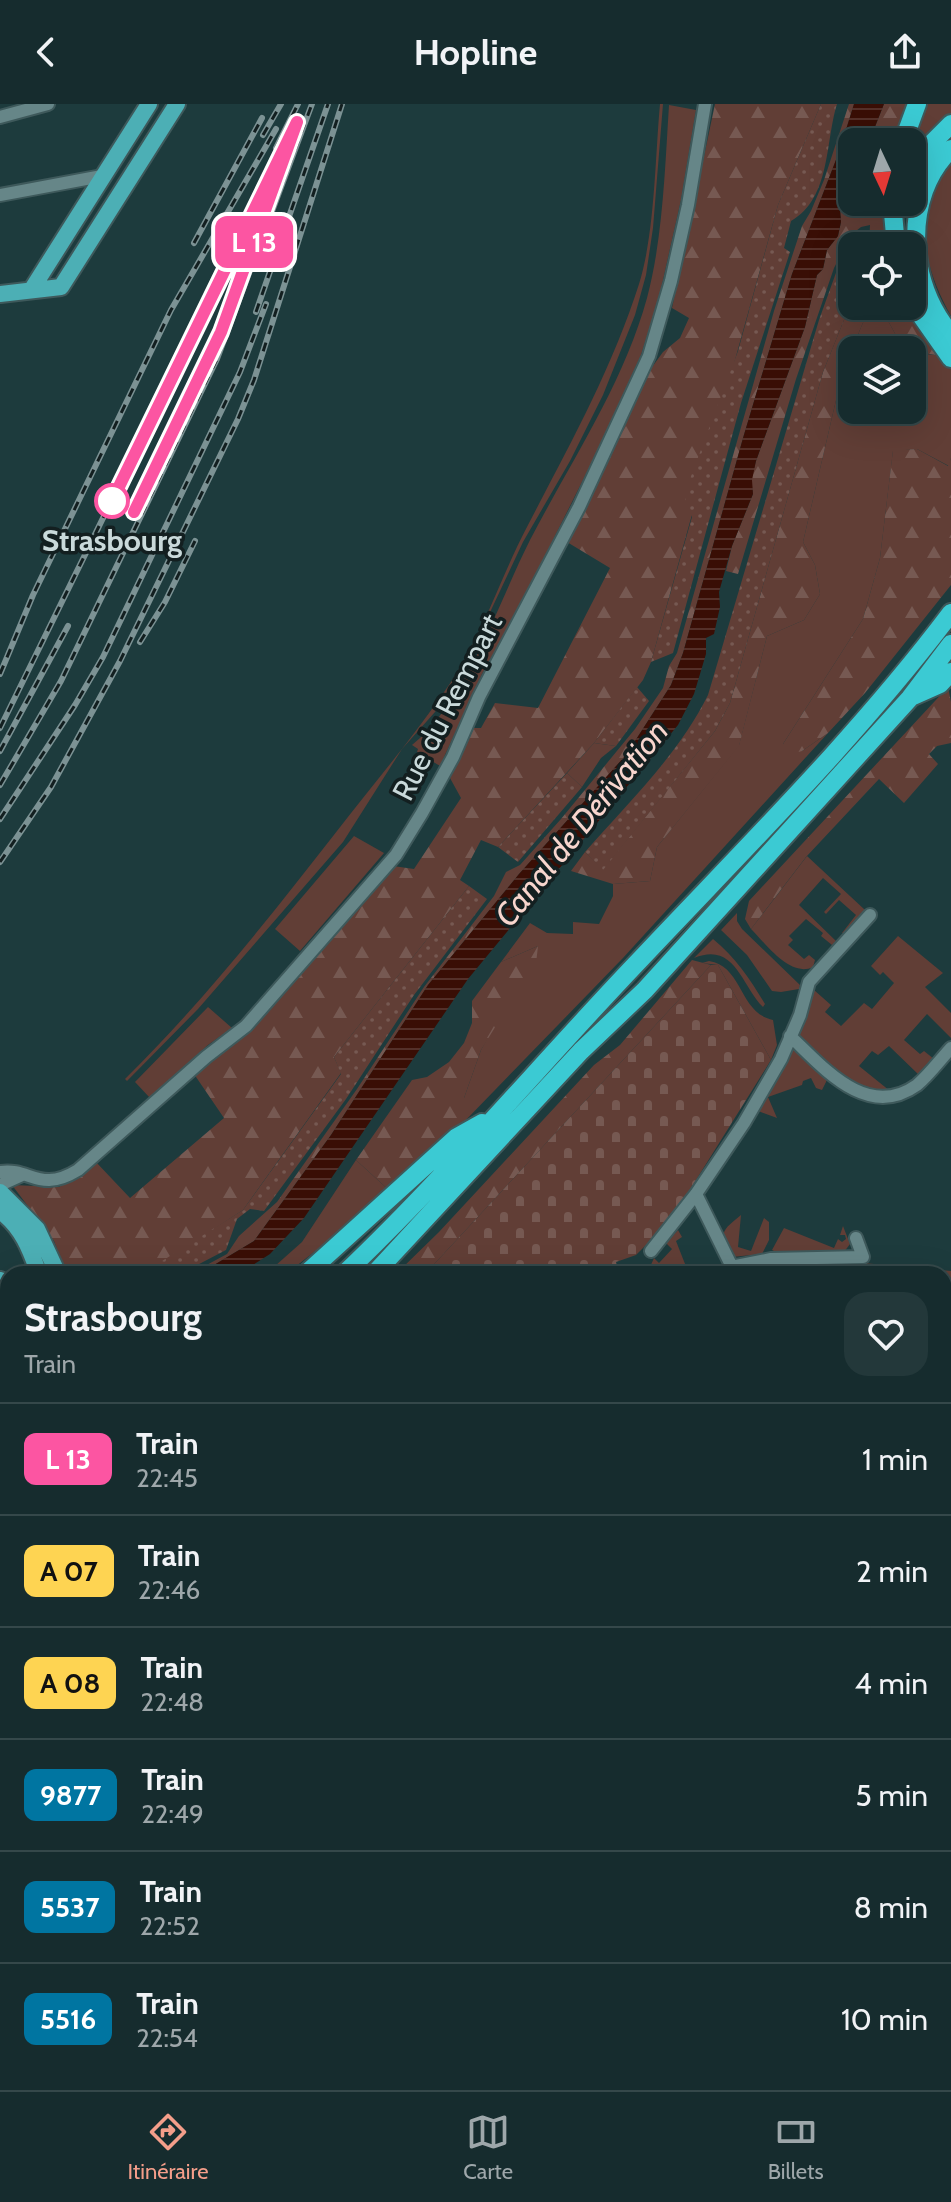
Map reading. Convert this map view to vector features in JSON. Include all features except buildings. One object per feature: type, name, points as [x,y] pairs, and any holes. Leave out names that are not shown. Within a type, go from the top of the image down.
[{"type":"highway","points":[[908,128],[917,104]]},
{"type":"highway","points":[[926,153],[951,124]]},
{"type":"highway","points":[[951,149],[927,181],[917,214],[916,230],[926,289],[951,334]]},
{"type":"highway","points":[[924,320],[951,358]]},
{"type":"highway","points":[[352,1266],[431,1188],[719,879],[901,677],[951,613]]},
{"type":"highway","points":[[381,1266],[581,1051],[645,990],[910,698],[951,644]]},
{"type":"highway","points":[[910,698],[940,684],[951,672]]},
{"type":"highway","points":[[314,1266],[457,1137],[495,1116]]},
{"type":"main road","points":[[32,289],[149,104]]},
{"type":"main road","points":[[0,294],[61,287],[177,104]]},
{"type":"main road","points":[[104,172],[128,181]]},
{"type":"main road","points":[[0,1192],[37,1229],[54,1266]]},
{"type":"main road","points":[[0,1211],[27,1241],[36,1266]]},
{"type":"street","points":[[0,117],[48,104]]},
{"type":"street","name":"Rue du Rempart","points":[[0,1172],[12,1171],[48,1181],[64,1178],[78,1170],[206,1057],[246,1026],[396,855],[453,757],[479,697],[579,507],[649,356],[663,317],[671,281],[705,104]]},
{"type":"street","points":[[0,195],[104,172]]},
{"type":"street","points":[[651,1251],[696,1194],[766,1085],[800,1015],[809,982],[870,915]]},
{"type":"street","points":[[790,1036],[839,1082],[866,1096],[903,1092],[917,1084],[951,1048]]},
{"type":"street","name":"Rue du Rempart","points":[[0,1185],[22,1175]]},
{"type":"street","points":[[696,1194],[731,1266]]},
{"type":"street","points":[[749,1266],[781,1258],[863,1257],[856,1238]]},
{"type":"green space","points":[[660,104],[663,104],[653,228],[646,275],[635,315],[603,395],[570,461],[523,542],[476,642],[435,712],[403,748],[462,664],[518,544],[589,407],[628,316],[648,242]]},
{"type":"green space","points":[[715,104],[821,104],[778,205],[651,662],[643,680],[594,743],[498,847],[481,840],[460,880],[469,886],[334,1057],[341,1073],[243,1210],[157,1266],[64,1266],[54,1241],[12,1185],[59,1187],[95,1161],[130,1198],[224,1118],[194,1074],[393,866],[414,869],[461,798],[450,778],[474,728],[481,728],[495,703],[538,708],[610,568],[567,542],[647,374],[663,352],[680,338],[689,318],[672,308]]},
{"type":"green space","points":[[821,104],[837,104],[820,184],[804,211],[791,221],[784,248],[790,252],[741,403],[673,653],[651,662],[692,517],[684,495],[738,351],[778,205]]},
{"type":"green space","points":[[849,104],[854,104],[846,128],[841,128]]},
{"type":"green space","points":[[884,104],[911,104],[902,128],[875,128]]},
{"type":"green space","points":[[921,104],[951,104],[951,116],[926,145],[926,128],[915,128]]},
{"type":"green space","points":[[669,105],[696,110],[681,200],[659,298],[641,355],[601,444],[521,604],[482,674],[440,766],[417,752],[418,749],[412,745],[432,726],[466,677],[530,540],[610,392],[637,330],[657,251]]},
{"type":"green space","points":[[838,137],[838,155],[792,274],[683,653],[671,685],[626,755],[519,874],[428,985],[331,1135],[254,1241],[212,1266],[205,1266],[227,1254],[239,1236],[277,1202],[424,987],[494,896],[506,872],[520,865],[561,819],[635,729],[663,688],[669,666],[677,653],[774,311],[802,226],[811,211]]},
{"type":"green space","points":[[951,160],[951,316],[936,285],[926,244],[928,202],[939,175]]},
{"type":"green space","points":[[841,216],[886,216],[888,232],[870,232],[870,225],[855,232],[839,232]]},
{"type":"green space","points":[[838,236],[838,260],[796,379],[738,574],[726,571],[732,546],[753,494],[751,480],[756,461],[805,327],[817,275],[823,269],[827,250]]},
{"type":"green space","points":[[837,270],[838,320],[844,320],[823,372],[730,703],[715,731],[603,870],[585,852],[668,758],[708,695],[819,320]]},
{"type":"green space","points":[[844,320],[864,320],[857,336],[838,336],[838,392],[803,542],[815,565],[820,594],[804,620],[767,636],[739,746],[657,847],[650,881],[613,884],[571,871],[585,852],[603,869],[715,731],[730,703],[823,372]]},
{"type":"green space","points":[[864,320],[888,320],[896,336],[857,336]]},
{"type":"green space","points":[[888,320],[914,320],[923,336],[896,336]]},
{"type":"green space","points":[[926,341],[936,355],[926,353]]},
{"type":"green space","points":[[926,354],[936,355],[951,369],[949,466],[917,449],[893,451],[880,558],[863,619],[783,744],[802,751],[828,733],[623,958],[464,1122],[464,1098],[481,1050],[538,946],[501,962],[530,923],[547,933],[573,934],[573,922],[599,924],[613,896],[613,884],[650,881],[657,847],[739,745],[767,636],[804,620],[820,594],[815,565],[803,542],[838,392],[838,424],[926,424]]},
{"type":"green space","points":[[917,449],[948,466],[951,458],[951,585],[865,693],[828,733],[802,751],[784,756],[783,744],[863,619],[880,558],[893,450]]},
{"type":"green space","points":[[637,687],[649,701],[616,746],[594,743]]},
{"type":"green space","points":[[948,687],[951,743],[937,746],[929,754],[938,764],[904,803],[879,779],[806,857],[751,929],[745,919],[749,901]]},
{"type":"green space","points":[[594,743],[616,746],[601,758],[582,787],[567,773]]},
{"type":"green space","points":[[402,750],[343,842],[198,1009],[127,1081],[125,1079],[209,989]]},
{"type":"green space","points":[[567,773],[582,787],[518,862],[498,847]]},
{"type":"green space","points":[[354,836],[384,853],[300,951],[275,929]]},
{"type":"green space","points":[[807,856],[865,910],[842,933],[856,915],[839,900],[826,914],[824,912],[841,894],[823,878],[799,905],[837,942],[832,945],[806,919],[789,936],[793,940],[788,945],[804,959],[809,955],[815,960],[813,967],[804,969],[779,958],[751,929]]},
{"type":"green space","points":[[469,886],[487,899],[414,995],[346,1099],[264,1211],[250,1209],[237,1219],[226,1250],[195,1266],[154,1266],[243,1210],[341,1074],[334,1057]]},
{"type":"green space","points":[[737,913],[742,929],[800,985],[799,989],[772,991],[747,955],[721,930]]},
{"type":"green space","points":[[898,936],[943,973],[925,987],[951,1013],[951,1038],[927,1014],[904,1040],[920,1054],[924,1051],[934,1059],[919,1075],[889,1046],[878,1055],[872,1051],[859,1066],[890,1091],[876,1091],[839,1076],[796,1039],[814,990],[831,1005],[825,1012],[841,1026],[864,1003],[872,1009],[894,983],[871,966]]},
{"type":"green space","points":[[713,939],[742,969],[765,1004],[763,1007],[728,960],[708,954],[694,958]]},
{"type":"green space","points":[[538,946],[535,972],[505,1011],[481,1050],[464,1098],[464,1122],[391,1192],[356,1160],[412,1080],[427,1077],[449,1062],[464,1043],[472,1023],[472,1001],[501,962]]},
{"type":"green space","points":[[692,960],[711,965],[432,1266],[404,1266],[594,1065],[620,1045]]},
{"type":"green space","points":[[709,961],[720,965],[729,971],[753,1009],[773,1020],[777,1045],[771,1060],[718,965],[702,963]]},
{"type":"green space","points":[[711,965],[718,965],[771,1060],[671,1220],[636,1255],[616,1262],[617,1266],[432,1266]]},
{"type":"green space","points":[[208,1007],[232,1028],[208,1045],[150,1098],[135,1082]]},
{"type":"green space","points":[[794,1048],[829,1076],[822,1090],[816,1088],[811,1078],[803,1081],[802,1085],[768,1097],[777,1118],[758,1111]]},
{"type":"green space","points":[[356,1160],[391,1192],[296,1266],[275,1266],[302,1242]]},
{"type":"green space","points":[[741,1215],[738,1247],[751,1251],[764,1218],[769,1222],[769,1240],[762,1254],[732,1257],[724,1233]]},
{"type":"green space","points":[[843,1226],[850,1244],[844,1252],[778,1253],[772,1250],[784,1228],[834,1248],[838,1239],[842,1242],[846,1239],[845,1235],[840,1235]]},
{"type":"green space","points":[[678,1230],[682,1237],[676,1241],[686,1266],[650,1266],[654,1258],[659,1263],[672,1249],[666,1243]]},
{"type":"green space","points":[[863,1263],[896,1266],[762,1266]]},
{"type":"water","points":[[854,104],[884,104],[875,128],[846,128]]},
{"type":"water","name":"Canal de Dérivation","points":[[838,155],[838,216],[841,222],[838,236],[827,250],[823,269],[817,275],[805,327],[756,461],[753,494],[732,546],[719,592],[720,607],[714,634],[706,638],[706,654],[694,694],[678,725],[468,979],[304,1218],[270,1254],[251,1266],[212,1266],[254,1241],[331,1135],[428,985],[519,874],[626,755],[671,685],[683,653],[792,274]]},
{"type":"railway","points":[[263,135],[281,104]]},
{"type":"railway","points":[[276,148],[298,104]]},
{"type":"railway","points":[[0,785],[61,681],[217,359],[312,104]]},
{"type":"railway","points":[[256,312],[328,104]]},
{"type":"railway","points":[[0,862],[51,787],[120,661],[238,419],[254,380],[342,104]]},
{"type":"railway","points":[[194,243],[262,118]]},
{"type":"railway","points":[[0,674],[33,595],[171,310],[276,129]]},
{"type":"railway","points":[[0,728],[289,139]]},
{"type":"railway","points":[[0,819],[103,657],[240,372],[266,304]]},
{"type":"railway","points":[[140,642],[165,602],[195,541]]},
{"type":"railway","points":[[0,751],[68,626]]},
{"type":"train","points":[[112,501],[297,122],[221,332],[134,512]]},
{"type":"place","name":"Strasbourg","points":[[112,501]]}]
